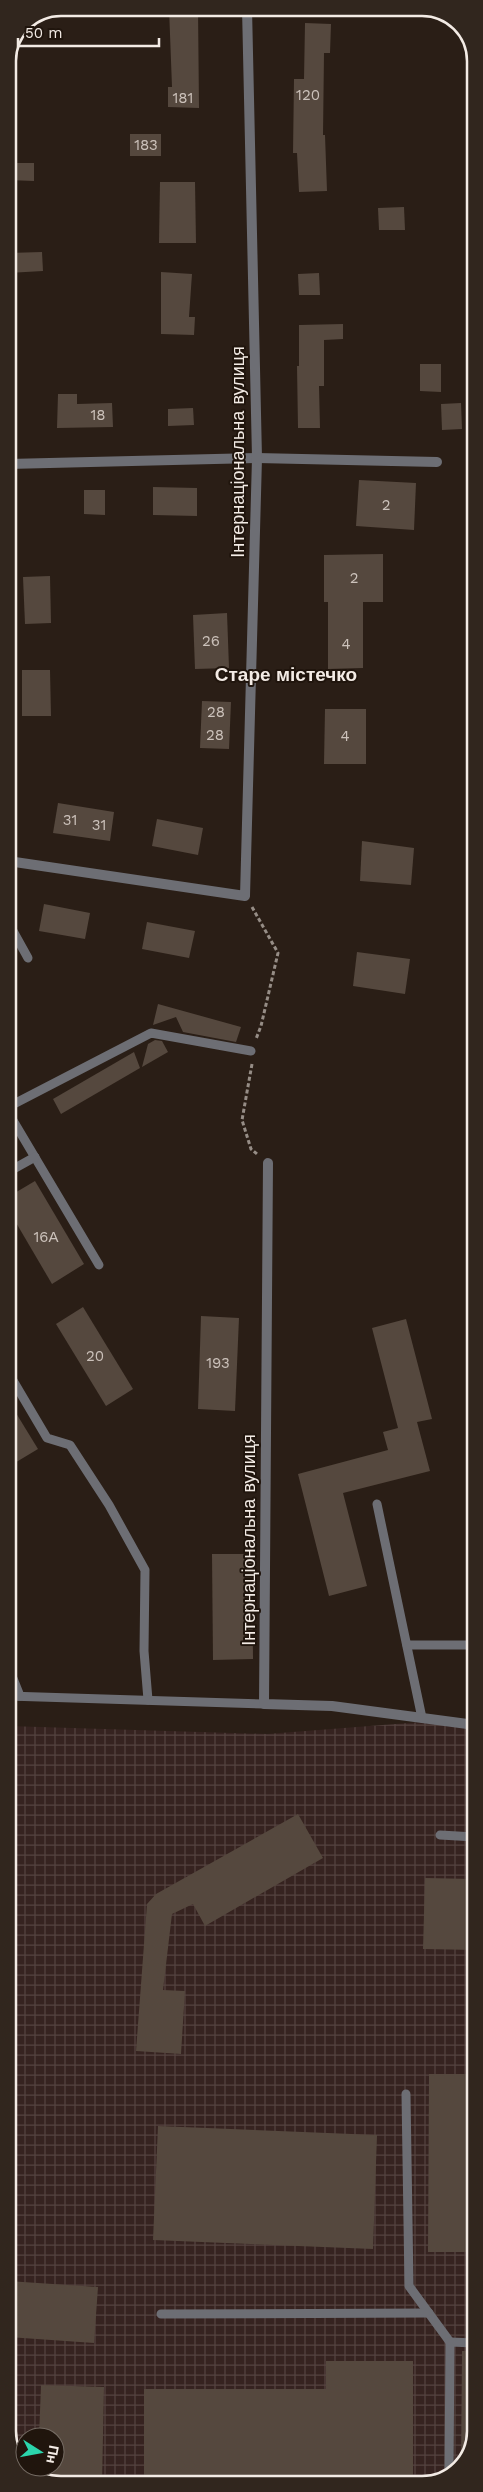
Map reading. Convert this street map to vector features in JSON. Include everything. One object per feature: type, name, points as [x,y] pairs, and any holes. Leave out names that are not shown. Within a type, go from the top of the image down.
[{"type":"street","name":"Інтернаціональна вулиця","points":[[245,896],[257,458],[247,16]]},
{"type":"street","points":[[16,464],[257,458],[437,462]]},
{"type":"street","points":[[16,862],[245,896]]},
{"type":"street","name":"Інтернаціональна вулиця","points":[[264,1704],[268,1163]]},
{"type":"street","points":[[264,1704],[332,1706],[467,1724]]},
{"type":"lane","points":[[16,936],[28,958]]},
{"type":"lane","points":[[16,1102],[151,1033],[251,1051]]},
{"type":"lane","points":[[16,1125],[100,1265]]},
{"type":"lane","points":[[16,1168],[35,1157]]},
{"type":"lane","points":[[16,1386],[47,1438],[70,1445],[109,1505],[145,1570],[144,1651],[148,1700]]},
{"type":"lane","points":[[377,1504],[422,1718]]},
{"type":"lane","points":[[407,1645],[467,1645]]},
{"type":"lane","points":[[16,1686],[20,1696]]},
{"type":"lane","points":[[16,1696],[264,1704]]},
{"type":"lane","points":[[440,1836],[467,1837]]},
{"type":"lane","points":[[406,2094],[409,2286],[450,2342],[449,2466]]},
{"type":"lane","points":[[161,2314],[429,2313]]},
{"type":"lane","points":[[450,2342],[467,2343]]},
{"type":"path","points":[[245,896],[278,953],[261,1026],[251,1051],[253,1069],[242,1120],[250,1149],[268,1163]]},
{"type":"shaded area","points":[[421,1722],[467,1728],[467,2431],[461,2453],[444,2470],[422,2476],[65,2476],[65,2427],[16,2427],[16,1726],[267,1734]]},
{"type":"building","points":[[169,16],[198,16],[199,108],[168,107],[168,87],[172,87]]},
{"type":"building","points":[[305,23],[331,24],[330,53],[324,53],[323,135],[325,135],[327,191],[299,192],[297,153],[293,153],[294,79],[304,79]]},
{"type":"building","points":[[130,134],[161,134],[161,156],[130,156]]},
{"type":"building","points":[[16,163],[34,163],[34,181],[16,180]]},
{"type":"building","points":[[160,182],[195,182],[196,243],[159,243]]},
{"type":"building","points":[[404,207],[405,230],[379,230],[378,208]]},
{"type":"building","points":[[42,252],[43,271],[16,273],[16,253]]},
{"type":"building","points":[[161,272],[192,274],[189,317],[195,317],[194,335],[161,334]]},
{"type":"building","points":[[319,273],[320,295],[299,295],[298,274]]},
{"type":"building","points":[[343,324],[343,339],[324,340],[324,386],[319,386],[320,428],[298,428],[297,366],[299,366],[299,325]]},
{"type":"building","points":[[420,364],[441,364],[441,392],[420,391]]},
{"type":"building","points":[[58,394],[77,394],[77,404],[112,403],[113,427],[57,428]]},
{"type":"building","points":[[461,403],[462,429],[442,430],[441,404]]},
{"type":"building","points":[[193,408],[194,425],[168,426],[168,409]]},
{"type":"building","points":[[359,480],[416,483],[414,530],[356,526]]},
{"type":"building","points":[[153,487],[197,488],[197,516],[153,515]]},
{"type":"building","points":[[84,490],[105,490],[105,515],[84,514]]},
{"type":"building","points":[[383,554],[383,602],[363,602],[363,668],[328,669],[328,602],[324,602],[324,555]]},
{"type":"building","points":[[50,576],[51,623],[25,624],[23,577]]},
{"type":"building","points":[[227,613],[229,668],[195,669],[193,615]]},
{"type":"building","points":[[22,670],[50,670],[51,716],[22,716]]},
{"type":"building","points":[[202,701],[231,702],[229,749],[200,748]]},
{"type":"building","points":[[325,709],[366,709],[366,764],[324,764]]},
{"type":"building","points":[[58,803],[114,812],[110,841],[53,833]]},
{"type":"building","points":[[157,819],[203,828],[198,855],[152,846]]},
{"type":"building","points":[[362,841],[414,848],[411,885],[360,881]]},
{"type":"building","points":[[44,904],[90,913],[85,939],[39,931]]},
{"type":"building","points":[[147,922],[195,931],[189,958],[142,949]]},
{"type":"building","points":[[357,952],[410,959],[405,994],[353,986]]},
{"type":"building","points":[[158,1004],[241,1027],[236,1042],[183,1032],[176,1017],[153,1025]]},
{"type":"building","points":[[155,1040],[162,1041],[168,1052],[142,1067],[148,1044]]},
{"type":"building","points":[[134,1052],[140,1068],[61,1114],[53,1099]]},
{"type":"building","points":[[35,1181],[84,1264],[52,1284],[16,1223],[16,1192]]},
{"type":"building","points":[[83,1307],[133,1389],[106,1406],[56,1324]]},
{"type":"building","points":[[201,1316],[239,1318],[235,1411],[198,1409]]},
{"type":"building","points":[[406,1319],[432,1419],[417,1422],[430,1471],[343,1493],[367,1586],[329,1596],[298,1474],[388,1450],[383,1432],[398,1428],[372,1328]]},
{"type":"building","points":[[16,1413],[38,1449],[16,1462]]},
{"type":"building","points":[[212,1554],[252,1554],[253,1659],[213,1660]]},
{"type":"building","points":[[298,1814],[323,1858],[205,1926],[193,1904],[172,1914],[163,1990],[185,1991],[181,2054],[136,2051],[147,1904],[156,1894]]},
{"type":"building","points":[[425,1878],[467,1879],[467,1950],[423,1949]]},
{"type":"building","points":[[429,2074],[467,2074],[467,2252],[428,2252]]},
{"type":"building","points":[[158,2126],[377,2135],[373,2249],[153,2240]]},
{"type":"building","points":[[16,2282],[98,2287],[94,2343],[16,2338]]},
{"type":"building","points":[[462,2351],[467,2351],[467,2431],[461,2453]]},
{"type":"building","points":[[326,2361],[413,2361],[413,2476],[144,2476],[144,2389],[326,2389]]},
{"type":"building","points":[[41,2385],[104,2387],[102,2476],[65,2476],[65,2427],[39,2427]]},
{"type":"district","name":"Старе містечко","points":[[286,674]]}]
